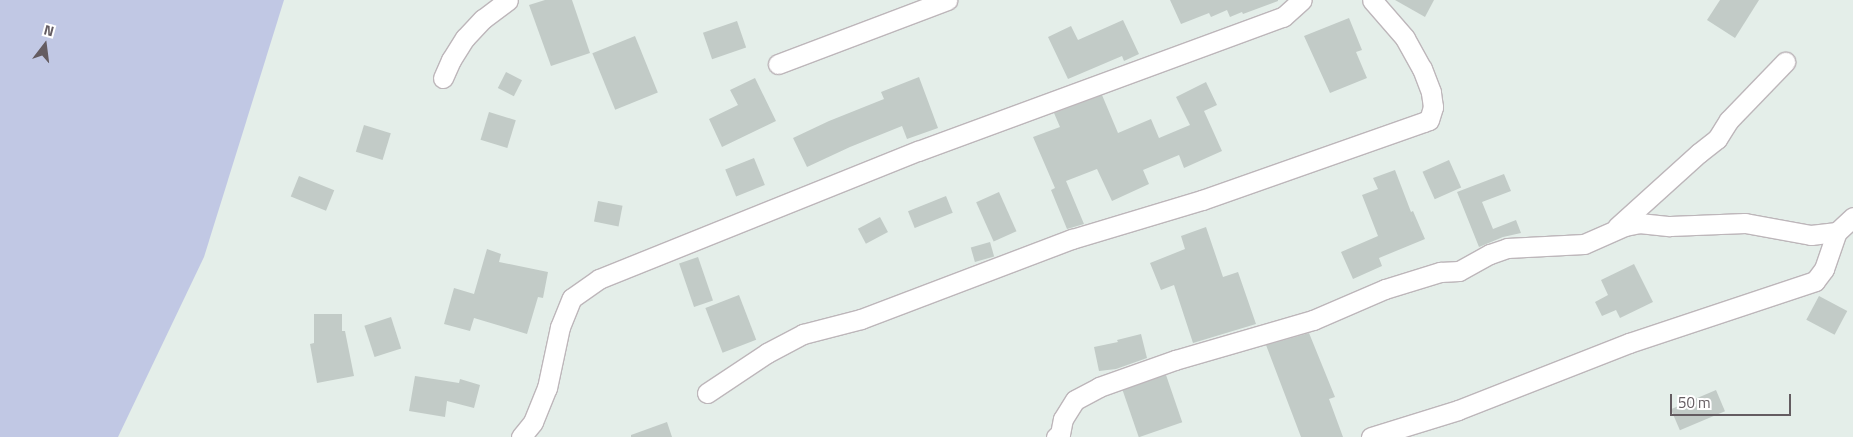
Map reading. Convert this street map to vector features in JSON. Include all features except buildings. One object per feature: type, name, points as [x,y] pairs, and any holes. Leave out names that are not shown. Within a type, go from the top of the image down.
[{"type":"street","points":[[443,78],[451,60],[465,38],[483,19],[508,0]]},
{"type":"street","points":[[778,64],[946,0]]},
{"type":"street","points":[[521,437],[533,422],[548,388],[560,327],[572,298],[599,279],[926,148],[1283,17],[1302,0]]},
{"type":"street","points":[[707,393],[767,353],[803,334],[861,319],[1072,239],[1202,200],[1429,120],[1433,107],[1431,92],[1422,68],[1405,38],[1372,0]]},
{"type":"street","points":[[1610,233],[1717,139],[1729,120],[1785,62]]},
{"type":"street","points":[[1371,437],[1458,410],[1629,344],[1815,281],[1824,269],[1837,232],[1853,217]]},
{"type":"street","points":[[1059,436],[1062,419],[1075,400],[1122,378],[1313,320],[1385,289],[1440,272],[1459,272],[1490,254],[1508,248],[1584,244],[1625,226],[1639,223],[1670,226],[1745,223],[1811,235],[1837,232]]},
{"type":"shaded area","points":[[0,0],[284,0],[204,257],[118,437],[0,437]]}]
